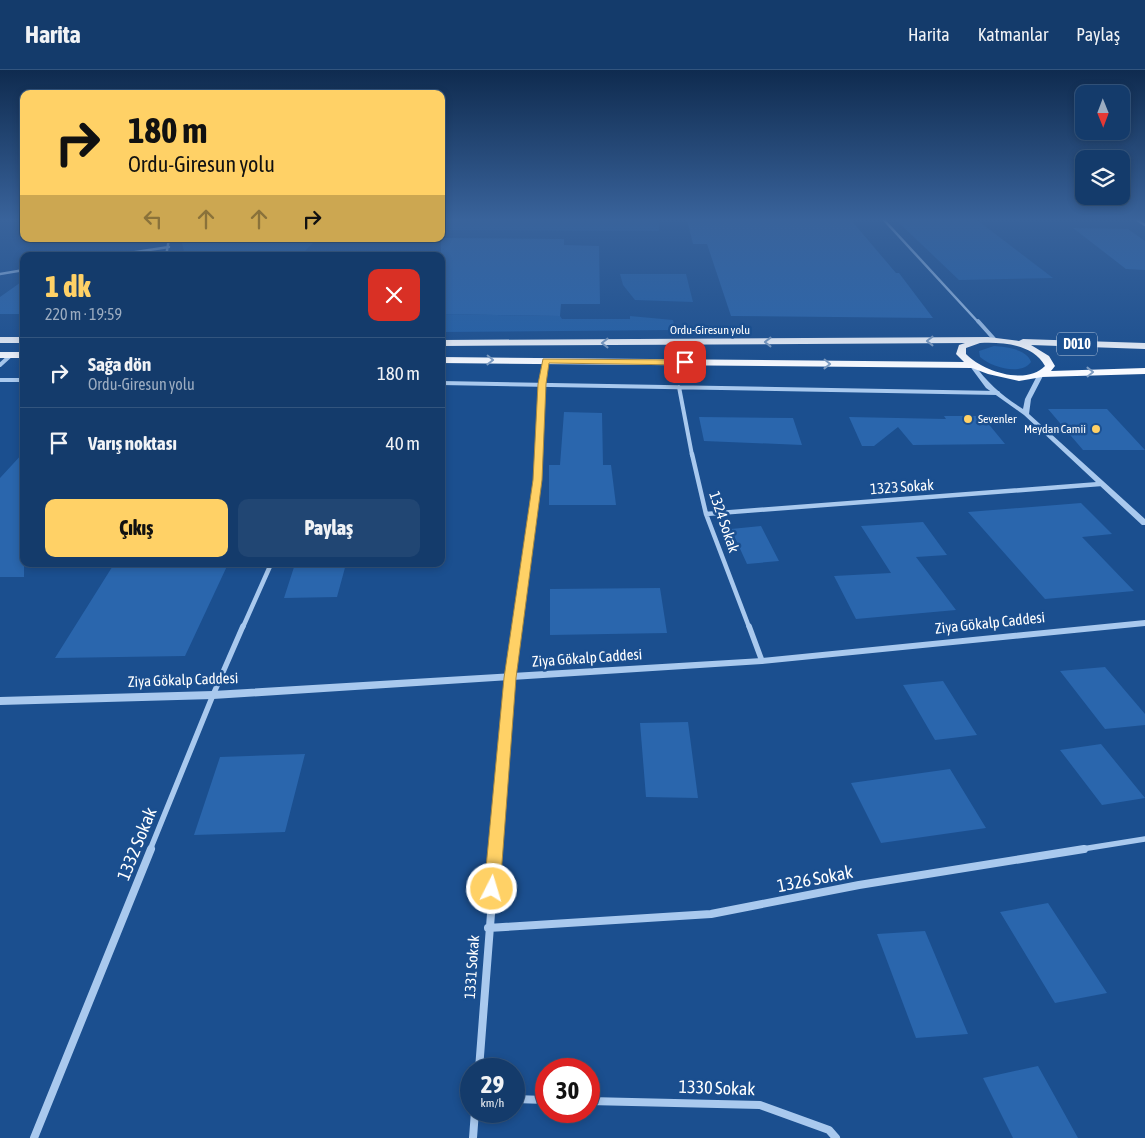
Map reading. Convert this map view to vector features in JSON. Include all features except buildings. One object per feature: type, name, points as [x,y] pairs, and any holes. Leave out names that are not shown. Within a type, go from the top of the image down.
[{"type":"highway","points":[[0,340],[20,340]]},
{"type":"highway","name":"Ordu-Giresun yolu","points":[[445,343],[979,340],[1009,342]]},
{"type":"highway","points":[[979,340],[966,344],[960,350],[963,358],[972,365],[991,373],[1011,377],[1030,377],[1047,371],[1050,366],[1048,360],[1033,349],[1009,342]]},
{"type":"highway","name":"D010","points":[[1009,342],[1145,346]]},
{"type":"highway","points":[[0,355],[20,355]]},
{"type":"highway","points":[[445,360],[972,365]]},
{"type":"highway","name":"D010","points":[[1041,374],[1145,372]]},
{"type":"street","points":[[930,270],[995,340]]},
{"type":"street","points":[[0,274],[20,271]]},
{"type":"street","points":[[0,365],[11,354]]},
{"type":"street","name":"1331 Sokak","points":[[480,1058],[488,928],[510,678],[538,480],[542,384],[546,361]]},
{"type":"street","points":[[972,365],[978,377],[1026,414],[1100,484],[1145,523]]},
{"type":"street","points":[[1026,414],[1028,399],[1041,374]]},
{"type":"street","points":[[0,380],[20,380]]},
{"type":"street","points":[[445,382],[998,393]]},
{"type":"street","name":"1324 Sokak","points":[[679,387],[698,485],[706,514],[762,661]]},
{"type":"street","name":"1323 Sokak","points":[[706,514],[1100,484]]},
{"type":"street","name":"1332 Sokak","points":[[34,1138],[213,695],[270,567]]},
{"type":"street","name":"Ziya Gökalp Caddesi","points":[[0,701],[213,695],[762,661],[1145,623]]},
{"type":"street","name":"1326 Sokak","points":[[488,928],[711,914],[859,885],[1145,839]]},
{"type":"street","name":"1330 Sokak","points":[[600,1101],[760,1104],[829,1130],[836,1138]]},
{"type":"street","points":[[473,1138],[474,1123]]},
{"type":"shaded area","points":[[948,270],[1042,270],[1053,278],[959,280]]},
{"type":"shaded area","points":[[620,274],[686,274],[693,302],[635,300],[623,285]]},
{"type":"shaded area","points":[[445,314],[560,316],[562,319],[630,319],[630,316],[673,320],[675,330],[445,332]]},
{"type":"shaded area","points":[[994,346],[1021,351],[1031,362],[1020,369],[1013,369],[998,367],[980,357],[979,351]]},
{"type":"place","name":"Sevenler","points":[[968,419]]},
{"type":"place","name":"Meydan Camii","points":[[1096,429]]},
{"type":"route","points":[[492,889],[510,678],[538,480],[542,384],[546,361],[685,362]]}]
